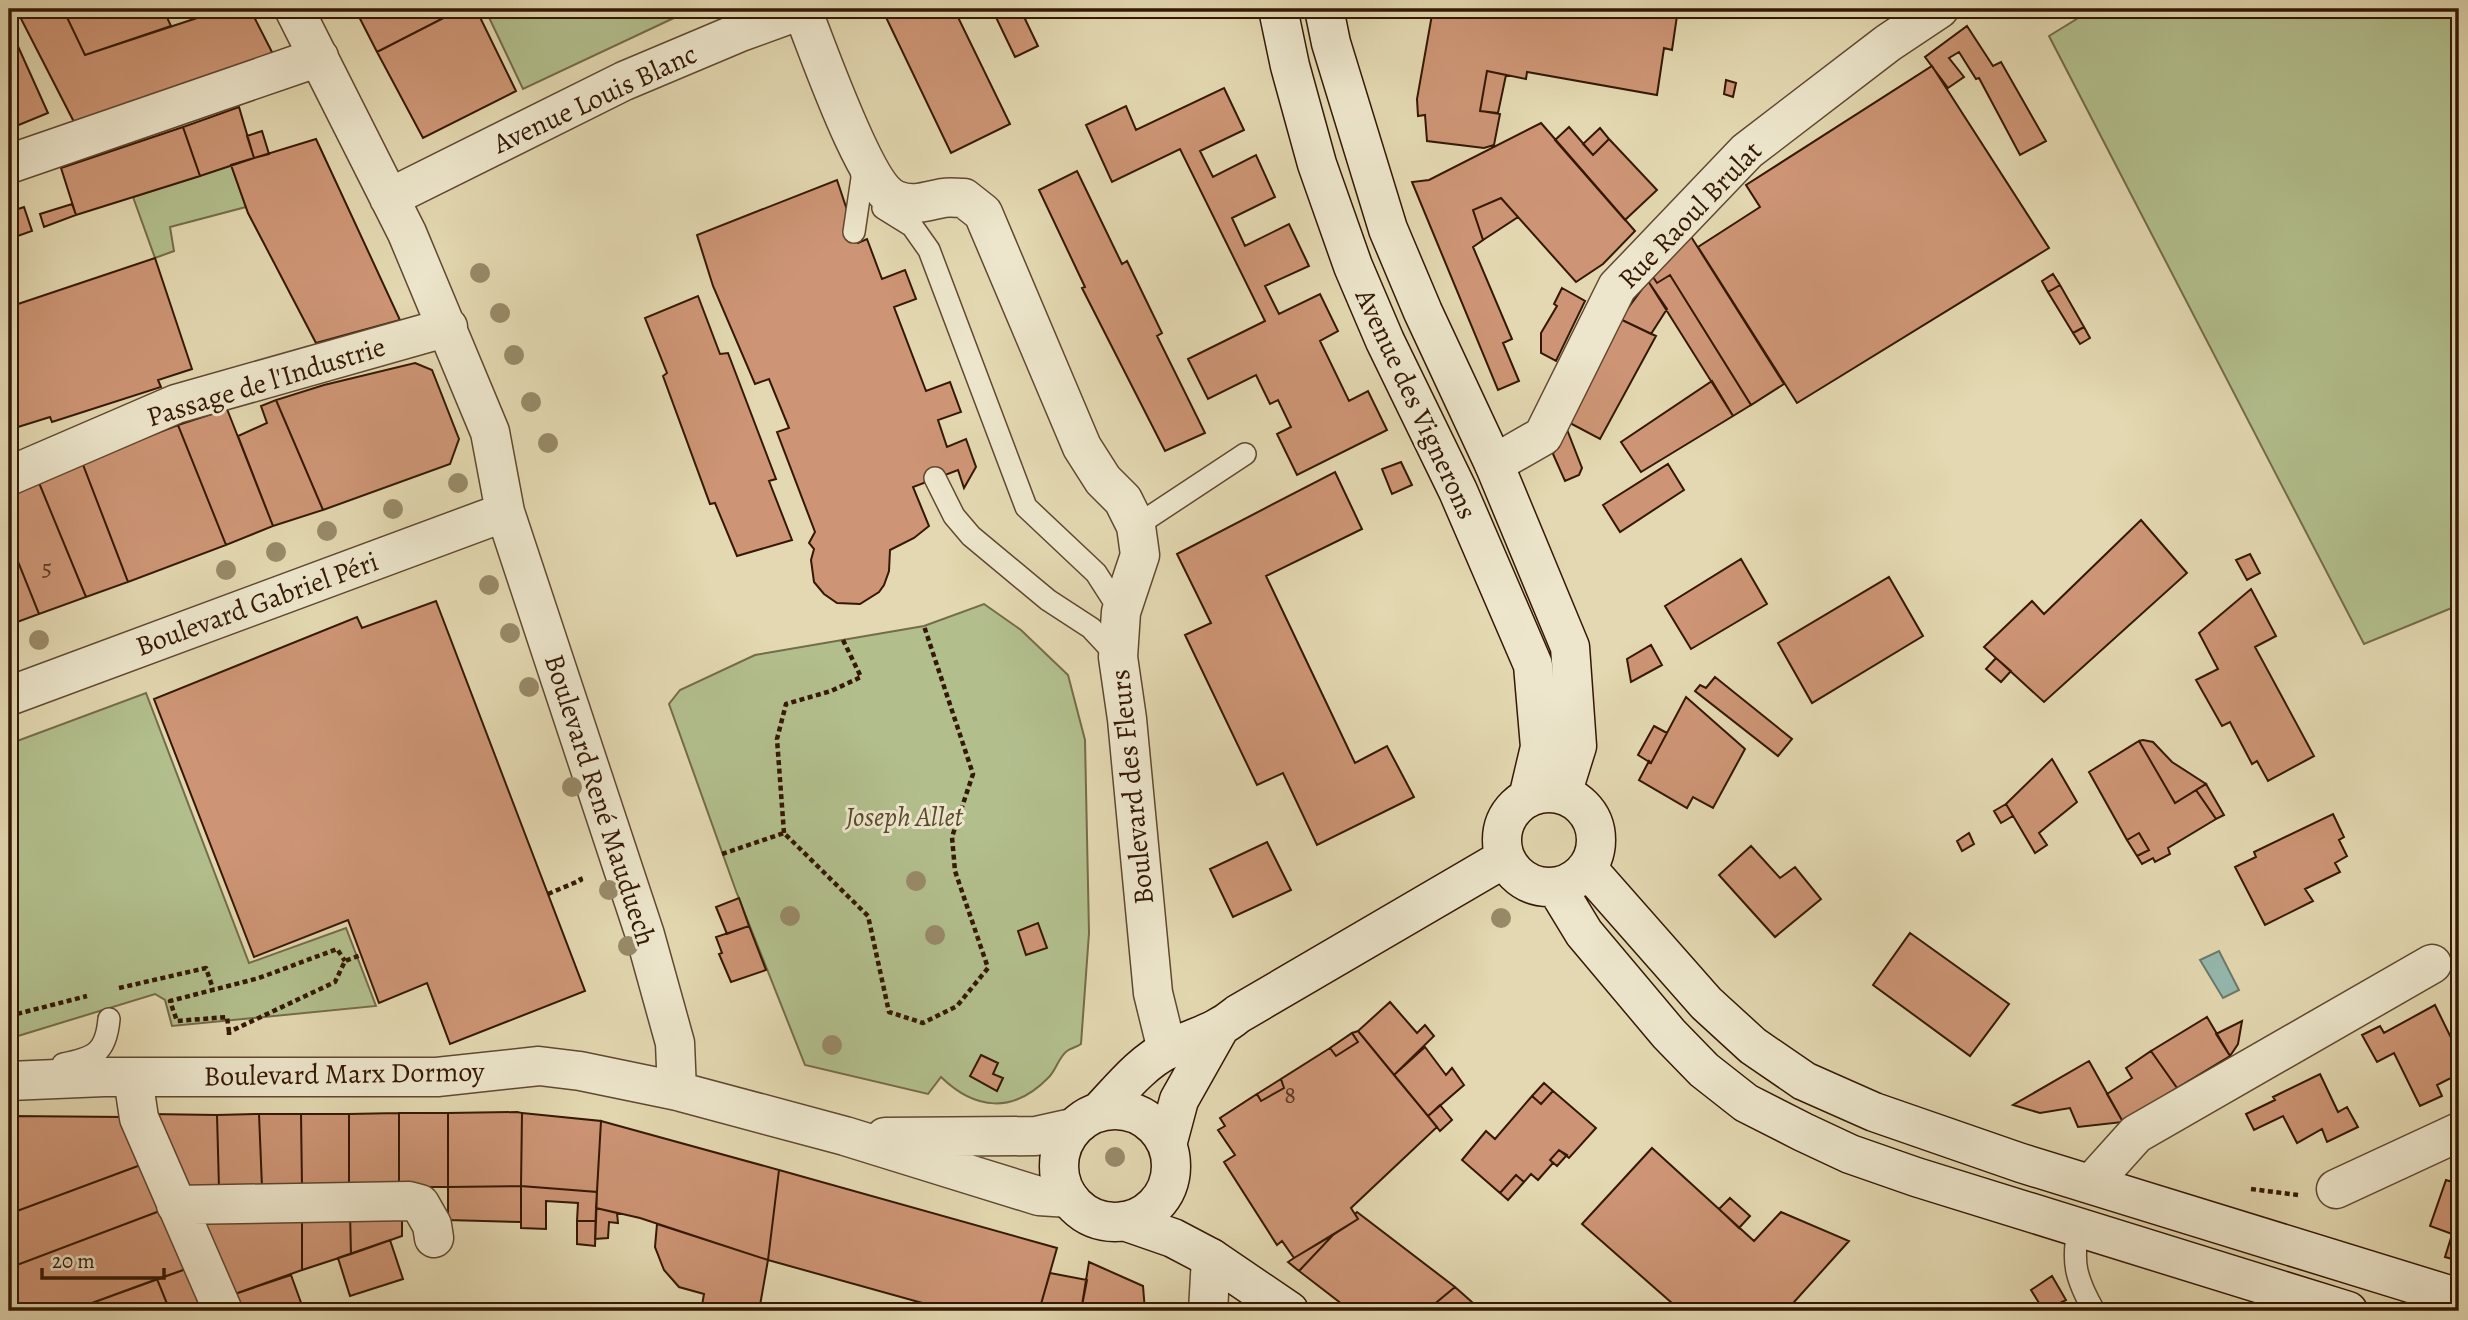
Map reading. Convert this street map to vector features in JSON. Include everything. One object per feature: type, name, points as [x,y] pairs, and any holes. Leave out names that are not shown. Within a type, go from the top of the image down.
[{"type":"street","name":"Boulevard René Mauduech","points":[[294,9],[407,233],[490,432],[505,512],[645,935],[675,1043],[677,1091]]},
{"type":"street","points":[[803,9],[861,165],[878,186],[895,200],[919,204],[944,198],[964,198],[982,213],[1082,447],[1103,480],[1123,500],[1136,526]]},
{"type":"street","name":"Avenue Louis Blanc","points":[[388,198],[624,81],[803,9]]},
{"type":"street","name":"Avenue des Vignerons","points":[[1278,9],[1290,66],[1317,164],[1353,267],[1385,341],[1458,491],[1533,665],[1545,796]]},
{"type":"street","name":"Avenue des Vignerons","points":[[1324,9],[1339,69],[1388,229],[1423,313],[1494,464],[1570,647],[1577,747],[1545,796],[1514,808],[1505,823],[1502,841],[1505,858]]},
{"type":"street","name":"Rue Raoul Brulat","points":[[1494,464],[1543,436],[1617,286],[1738,161],[1888,43],[1939,9]]},
{"type":"street","points":[[9,164],[319,57]]},
{"type":"street","name":"Passage de l'Industrie","points":[[9,476],[176,404],[448,327]]},
{"type":"street","name":"Boulevard Gabriel Péri","points":[[9,696],[505,512]]},
{"type":"street","name":"Boulevard des Fleurs","points":[[1136,526],[1140,555],[1121,611],[1118,657],[1127,719],[1153,993],[1167,1050]]},
{"type":"street","points":[[1167,1186],[1155,1206],[1135,1219],[1108,1222],[1093,1218],[1079,1210],[1060,1181],[1058,1163],[1063,1144],[1086,1120],[1167,1050],[1219,1029],[1238,1014],[1505,858],[1513,871],[1540,887],[1572,878],[1594,855],[1594,825],[1587,811],[1576,801],[1545,796]]},
{"type":"street","points":[[1572,878],[1753,1046],[1804,1081],[1874,1112],[2091,1184],[2459,1298]]},
{"type":"street","points":[[1572,878],[1584,933],[1669,1034],[1704,1070],[1746,1103],[1850,1154],[1916,1177],[2348,1311]]},
{"type":"street","points":[[2091,1184],[2136,1134],[2432,964]]},
{"type":"street","points":[[1167,1145],[1179,1100],[1219,1029]]},
{"type":"street","name":"Boulevard Marx Dormoy","points":[[22,1081],[104,1077],[437,1077],[538,1066],[580,1071],[677,1091],[845,1136]]},
{"type":"street","points":[[133,1078],[139,1118],[223,1311]]},
{"type":"street","points":[[845,1136],[1036,1136],[1113,1110],[1139,1115],[1160,1133],[1167,1145],[1170,1166],[1165,1191],[1211,1258],[1208,1311]]},
{"type":"street","points":[[2336,1189],[2459,1132]]},
{"type":"street","points":[[845,1136],[1039,1196],[1069,1198]]},
{"type":"street","points":[[176,1205],[409,1201],[420,1204],[432,1225],[435,1237]]},
{"type":"street","points":[[1124,1221],[1173,1238],[1211,1258],[1289,1311]]},
{"type":"lane","points":[[854,232],[861,165]]},
{"type":"lane","points":[[861,165],[878,204],[912,226],[929,250],[1026,507],[1096,573],[1121,611]]},
{"type":"lane","points":[[1136,526],[1245,454]]},
{"type":"lane","points":[[935,478],[954,516],[971,536],[1048,600],[1091,628],[1118,657]]},
{"type":"lane","points":[[22,1081],[55,1066],[89,1059],[100,1050],[108,1034],[109,1019]]},
{"type":"lane","points":[[1167,1050],[1186,1089]]},
{"type":"lane","points":[[2079,1226],[2074,1250],[2076,1272],[2094,1311]]},
{"type":"path","points":[[843,640],[861,677],[831,691],[786,704],[777,738],[784,833],[868,916],[889,1012],[923,1023],[957,1006],[988,968],[955,871],[952,837],[973,774],[924,626]]},
{"type":"path","points":[[722,854],[784,833]]},
{"type":"path","points":[[548,894],[581,880],[577,869]]},
{"type":"path","points":[[229,1032],[227,1017],[177,1021],[170,1001],[259,978],[337,949],[345,961]]},
{"type":"path","points":[[251,1020],[335,982],[345,961],[361,956]]},
{"type":"path","points":[[2241,1188],[2307,1196],[2336,1189]]},
{"type":"green space","points":[[485,9],[693,9],[523,89]]},
{"type":"green space","points":[[2093,9],[2459,9],[2459,605],[2364,644],[2049,36]]},
{"type":"green space","points":[[231,165],[246,207],[170,227],[174,251],[155,258],[133,197]]},
{"type":"green space","name":"Joseph Allet","points":[[984,604],[1021,630],[1068,675],[1085,740],[1089,933],[1081,1044],[1064,1054],[1051,1075],[1035,1090],[1021,1098],[994,1103],[967,1096],[941,1077],[928,1094],[805,1065],[736,891],[669,704],[680,690],[755,655],[924,626]]},
{"type":"green space","points":[[146,693],[249,963],[346,928],[376,1006],[172,1026],[165,1000],[155,994],[18,1036],[9,1014],[9,744]]},
{"type":"water","points":[[2219,951],[2239,990],[2223,998],[2200,960]]},
{"type":"building","points":[[16,9],[63,9],[85,55],[203,16],[201,9],[250,9],[274,56],[75,124]]},
{"type":"building","points":[[63,9],[163,9],[171,26],[85,55]]},
{"type":"building","points":[[355,9],[461,9],[377,52]]},
{"type":"building","points":[[461,9],[476,9],[516,91],[423,138],[377,52]]},
{"type":"building","points":[[882,9],[954,9],[1010,124],[951,153]]},
{"type":"building","points":[[992,9],[1047,9],[1025,19],[1038,46],[1015,57]]},
{"type":"building","points":[[1433,9],[1678,9],[1672,50],[1664,48],[1657,95],[1527,72],[1526,79],[1487,71],[1480,111],[1500,114],[1494,145],[1484,148],[1427,141],[1425,115],[1418,116],[1417,99]]},
{"type":"building","points":[[1967,26],[1993,66],[2001,62],[2046,141],[2020,155],[1979,78],[1976,79],[1959,52],[1949,58],[1964,77],[1948,88],[1925,57]]},
{"type":"building","points":[[12,33],[48,113],[9,129],[9,35]]},
{"type":"building","points":[[1932,66],[2049,248],[1797,403],[1698,247],[1760,207],[1746,185]]},
{"type":"building","points":[[1487,71],[1506,75],[1498,113],[1480,111]]},
{"type":"building","points":[[1726,80],[1736,83],[1733,97],[1724,94]]},
{"type":"building","points":[[1224,88],[1244,130],[1200,151],[1213,177],[1256,155],[1275,197],[1232,218],[1245,246],[1289,224],[1309,266],[1265,286],[1279,314],[1320,294],[1338,331],[1320,341],[1349,401],[1368,391],[1387,430],[1297,475],[1277,434],[1291,427],[1278,400],[1270,404],[1256,375],[1208,399],[1188,359],[1265,321],[1180,149],[1112,182],[1086,125],[1126,106],[1136,130]]},
{"type":"building","points":[[239,107],[254,158],[200,176],[183,127]]},
{"type":"building","points":[[1541,123],[1635,231],[1603,264],[1576,282],[1501,198],[1473,210],[1483,240],[1473,247],[1512,339],[1503,343],[1519,381],[1498,390],[1412,182],[1429,180]]},
{"type":"building","points":[[183,127],[200,176],[76,215],[61,168]]},
{"type":"building","points":[[1569,127],[1593,155],[1609,139],[1657,190],[1625,220],[1555,140]]},
{"type":"building","points":[[1600,128],[1609,139],[1593,155],[1583,144]]},
{"type":"building","points":[[262,131],[269,154],[254,158],[247,136]]},
{"type":"building","points":[[316,139],[400,320],[316,343],[248,213],[231,165]]},
{"type":"building","points":[[1077,171],[1122,264],[1127,261],[1162,333],[1157,336],[1205,433],[1165,451],[1082,288],[1085,287],[1039,190]]},
{"type":"building","points":[[837,180],[858,243],[867,239],[882,279],[905,270],[916,299],[894,307],[926,391],[950,382],[961,412],[938,420],[947,447],[966,439],[976,467],[964,488],[958,470],[913,487],[929,526],[914,538],[890,550],[889,571],[884,585],[879,592],[860,604],[837,603],[824,594],[814,582],[811,560],[814,549],[809,543],[815,532],[777,432],[789,428],[769,379],[755,384],[713,286],[697,235]]},
{"type":"building","points":[[1501,198],[1518,217],[1483,240],[1473,210]]},
{"type":"building","points":[[72,204],[76,215],[44,227],[40,214]]},
{"type":"building","points":[[24,207],[32,231],[9,239],[9,212]]},
{"type":"building","points":[[1690,235],[1784,384],[1751,405],[1670,275],[1657,283],[1651,274]]},
{"type":"building","points":[[155,258],[192,369],[158,380],[161,387],[52,422],[50,417],[18,427],[9,400],[9,307]]},
{"type":"building","points":[[1651,274],[1657,283],[1670,275],[1751,405],[1733,416],[1648,281]]},
{"type":"building","points":[[2053,274],[2060,285],[2048,292],[2042,281]]},
{"type":"building","points":[[1648,281],[1667,309],[1651,334],[1620,319]]},
{"type":"building","points":[[2060,285],[2084,327],[2073,333],[2048,292]]},
{"type":"building","points":[[1562,288],[1585,301],[1556,361],[1541,353],[1541,333],[1557,306],[1554,304]]},
{"type":"building","points":[[698,296],[720,354],[728,353],[776,479],[769,481],[792,540],[737,556],[715,503],[710,504],[663,376],[667,373],[645,318]]},
{"type":"building","points":[[1620,319],[1656,336],[1600,439],[1568,422]]},
{"type":"building","points":[[2084,327],[2090,338],[2080,344],[2073,333]]},
{"type":"building","points":[[415,363],[432,370],[459,439],[450,464],[323,510],[276,400],[324,385]]},
{"type":"building","points":[[1712,381],[1733,416],[1641,472],[1621,442]]},
{"type":"building","points":[[276,400],[323,510],[273,526],[238,436],[267,423],[261,406]]},
{"type":"building","points":[[227,409],[273,526],[226,545],[178,425]]},
{"type":"building","points":[[178,425],[226,545],[128,582],[82,462]]},
{"type":"building","points":[[1566,427],[1582,468],[1579,475],[1565,481],[1553,454]]},
{"type":"building","points":[[82,462],[128,582],[86,597],[37,478]]},
{"type":"building","points":[[1401,462],[1412,485],[1392,494],[1382,469]]},
{"type":"building","points":[[1668,464],[1684,490],[1620,532],[1603,505]]},
{"type":"building","points":[[1335,472],[1362,529],[1266,576],[1355,763],[1387,746],[1414,797],[1317,845],[1283,773],[1257,785],[1185,635],[1211,623],[1177,554]]},
{"type":"building","points":[[37,478],[86,597],[39,614],[9,539],[9,489]]},
{"type":"building","points":[[2141,520],[2187,573],[2044,702],[1984,647],[2032,601],[2044,614]]},
{"type":"building","points":[[9,539],[39,614],[9,625]]},
{"type":"building","points":[[2250,554],[2260,573],[2247,580],[2236,560]]},
{"type":"building","points":[[1741,559],[1767,604],[1691,649],[1665,606]]},
{"type":"building","points":[[1889,577],[1923,636],[1812,703],[1778,643]]},
{"type":"building","points":[[2251,589],[2276,636],[2255,647],[2314,756],[2268,781],[2257,761],[2252,764],[2230,722],[2222,726],[2196,680],[2218,669],[2199,633]]},
{"type":"building","points":[[436,601],[585,991],[450,1044],[427,983],[379,1003],[348,920],[254,957],[154,699],[357,617],[362,628]]},
{"type":"building","points":[[1651,645],[1662,665],[1631,682],[1627,659]]},
{"type":"building","points":[[1996,658],[2011,671],[2001,682],[1986,669]]},
{"type":"building","points":[[1715,677],[1792,739],[1778,756],[1695,691],[1700,685],[1706,688]]},
{"type":"building","points":[[1686,697],[1745,749],[1713,808],[1693,797],[1687,808],[1639,780]]},
{"type":"building","points":[[1654,726],[1667,733],[1651,763],[1638,755]]},
{"type":"building","points":[[2139,741],[2153,742],[2172,762],[2206,784],[2175,803]]},
{"type":"building","points":[[2139,741],[2175,803],[2196,790],[2216,819],[2168,848],[2170,854],[2155,862],[2153,858],[2142,864],[2137,856],[2149,850],[2139,833],[2127,840],[2089,772]]},
{"type":"building","points":[[2052,759],[2077,802],[2039,833],[2047,845],[2035,853],[2006,804]]},
{"type":"building","points":[[2206,784],[2224,815],[2216,819],[2196,790]]},
{"type":"building","points":[[2006,804],[2013,816],[2001,823],[1994,811]]},
{"type":"building","points":[[2333,814],[2344,837],[2339,840],[2347,856],[2335,863],[2340,872],[2305,889],[2313,901],[2265,925],[2235,867],[2256,857],[2254,852]]},
{"type":"building","points":[[1969,833],[1974,844],[1962,851],[1957,841]]},
{"type":"building","points":[[2139,833],[2149,850],[2137,856],[2127,840]]},
{"type":"building","points":[[1267,842],[1291,890],[1233,917],[1210,869]]},
{"type":"building","points":[[1751,846],[1780,878],[1795,867],[1821,899],[1775,937],[1719,875]]},
{"type":"building","points":[[739,898],[749,926],[727,934],[716,907]]},
{"type":"building","points":[[1038,923],[1047,948],[1026,955],[1018,931]]},
{"type":"building","points":[[749,926],[766,970],[731,982],[719,954],[722,953],[716,937]]},
{"type":"building","points":[[1910,933],[2009,1004],[1970,1056],[1873,985]]},
{"type":"building","points":[[1390,1002],[1417,1033],[1425,1025],[1434,1036],[1394,1075],[1358,1031]]},
{"type":"building","points":[[2435,1005],[2459,1054],[2459,1074],[2437,1085],[2442,1096],[2420,1106],[2394,1053],[2377,1062],[2362,1035],[2380,1026],[2384,1033]]},
{"type":"building","points":[[2207,1017],[2230,1056],[2177,1088],[2151,1051]]},
{"type":"building","points":[[2242,1021],[2238,1044],[2230,1056],[2216,1034]]},
{"type":"building","points":[[1358,1031],[1437,1127],[1351,1208],[1358,1219],[1294,1258],[1282,1241],[1277,1245],[1224,1162],[1235,1155],[1218,1130],[1225,1126],[1220,1118],[1257,1094],[1261,1101],[1284,1088],[1281,1079],[1330,1048],[1336,1056],[1358,1042],[1352,1033]]},
{"type":"building","points":[[1352,1033],[1358,1042],[1336,1056],[1330,1048]]},
{"type":"building","points":[[1425,1047],[1446,1075],[1452,1068],[1464,1085],[1428,1116],[1394,1075]]},
{"type":"building","points":[[2151,1051],[2177,1088],[2123,1122],[2107,1094],[2132,1078],[2126,1068]]},
{"type":"building","points":[[981,1055],[998,1063],[993,1074],[1003,1078],[997,1091],[970,1076]]},
{"type":"building","points":[[2089,1061],[2123,1122],[2078,1127],[2070,1108],[2040,1113],[2013,1105]]},
{"type":"building","points":[[2320,1074],[2338,1112],[2347,1107],[2358,1127],[2327,1142],[2322,1129],[2297,1143],[2283,1116],[2254,1130],[2246,1114],[2275,1100],[2273,1097]]},
{"type":"building","points":[[1281,1079],[1284,1088],[1261,1101],[1257,1094]]},
{"type":"building","points":[[1544,1083],[1553,1091],[1541,1104],[1532,1096]]},
{"type":"building","points":[[1553,1091],[1596,1128],[1569,1158],[1559,1150],[1550,1160],[1553,1163],[1538,1180],[1531,1174],[1524,1182],[1516,1175],[1500,1193],[1462,1160],[1486,1131],[1495,1139],[1532,1096],[1541,1104]]},
{"type":"building","points":[[1440,1105],[1452,1120],[1440,1131],[1428,1116]]},
{"type":"building","points":[[399,1113],[448,1113],[448,1187],[399,1187]]},
{"type":"building","points":[[399,1113],[399,1187],[349,1187],[349,1114]]},
{"type":"building","points":[[448,1113],[522,1113],[521,1186],[448,1187]]},
{"type":"building","points":[[522,1113],[601,1121],[597,1192],[521,1186]]},
{"type":"building","points":[[149,1114],[217,1115],[219,1188],[180,1188]]},
{"type":"building","points":[[259,1114],[301,1114],[302,1187],[262,1187]]},
{"type":"building","points":[[259,1114],[262,1187],[219,1188],[217,1115]]},
{"type":"building","points":[[301,1114],[349,1114],[349,1187],[302,1187]]},
{"type":"building","points":[[9,1116],[126,1117],[146,1163],[9,1214]]},
{"type":"building","points":[[601,1121],[779,1170],[768,1260],[640,1218],[596,1208]]},
{"type":"building","points":[[1652,1148],[1754,1241],[1781,1212],[1849,1241],[1786,1311],[1681,1311],[1582,1224]]},
{"type":"building","points":[[1559,1150],[1567,1155],[1557,1166],[1550,1160]]},
{"type":"building","points":[[146,1163],[165,1209],[9,1268],[9,1214]]},
{"type":"building","points":[[779,1170],[1057,1248],[1039,1311],[951,1311],[768,1260]]},
{"type":"building","points":[[1516,1175],[1524,1182],[1508,1200],[1500,1193]]},
{"type":"building","points":[[2446,1180],[2459,1184],[2459,1212],[2452,1234],[2430,1226]]},
{"type":"building","points":[[521,1186],[597,1192],[596,1221],[577,1221],[578,1203],[546,1201],[546,1229],[521,1228]]},
{"type":"building","points":[[521,1186],[521,1222],[448,1220],[448,1187]]},
{"type":"building","points":[[1730,1198],[1750,1216],[1739,1228],[1719,1209]]},
{"type":"building","points":[[596,1208],[617,1213],[618,1223],[609,1222],[608,1238],[595,1239]]},
{"type":"building","points":[[165,1209],[189,1268],[70,1311],[10,1311],[9,1268]]},
{"type":"building","points":[[302,1212],[350,1213],[351,1254],[302,1270]]},
{"type":"building","points":[[302,1212],[302,1270],[232,1295],[198,1213]]},
{"type":"building","points":[[402,1212],[402,1236],[351,1254],[350,1213]]},
{"type":"building","points":[[1357,1212],[1455,1287],[1426,1311],[1351,1311],[1299,1271],[1333,1235],[1358,1219],[1355,1214]]},
{"type":"building","points":[[2459,1212],[2459,1261],[2445,1257]]},
{"type":"building","points":[[577,1221],[596,1221],[595,1246],[577,1244]]},
{"type":"building","points":[[657,1224],[768,1260],[759,1311],[701,1311],[704,1294],[679,1287],[664,1270],[655,1247]]},
{"type":"building","points":[[1333,1235],[1299,1271],[1288,1262],[1294,1258]]},
{"type":"building","points":[[390,1240],[403,1279],[350,1296],[338,1258]]},
{"type":"building","points":[[1089,1262],[1143,1286],[1145,1311],[1081,1311]]},
{"type":"building","points":[[189,1268],[208,1311],[170,1311],[157,1279]]},
{"type":"building","points":[[1050,1273],[1087,1280],[1081,1311],[1039,1311]]},
{"type":"building","points":[[291,1275],[304,1311],[239,1311],[232,1295]]},
{"type":"building","points":[[2052,1276],[2066,1300],[2044,1311],[2031,1290]]},
{"type":"building","points":[[157,1279],[170,1311],[70,1311]]},
{"type":"building","points":[[1455,1287],[1482,1311],[1426,1311],[1443,1297]]}]
